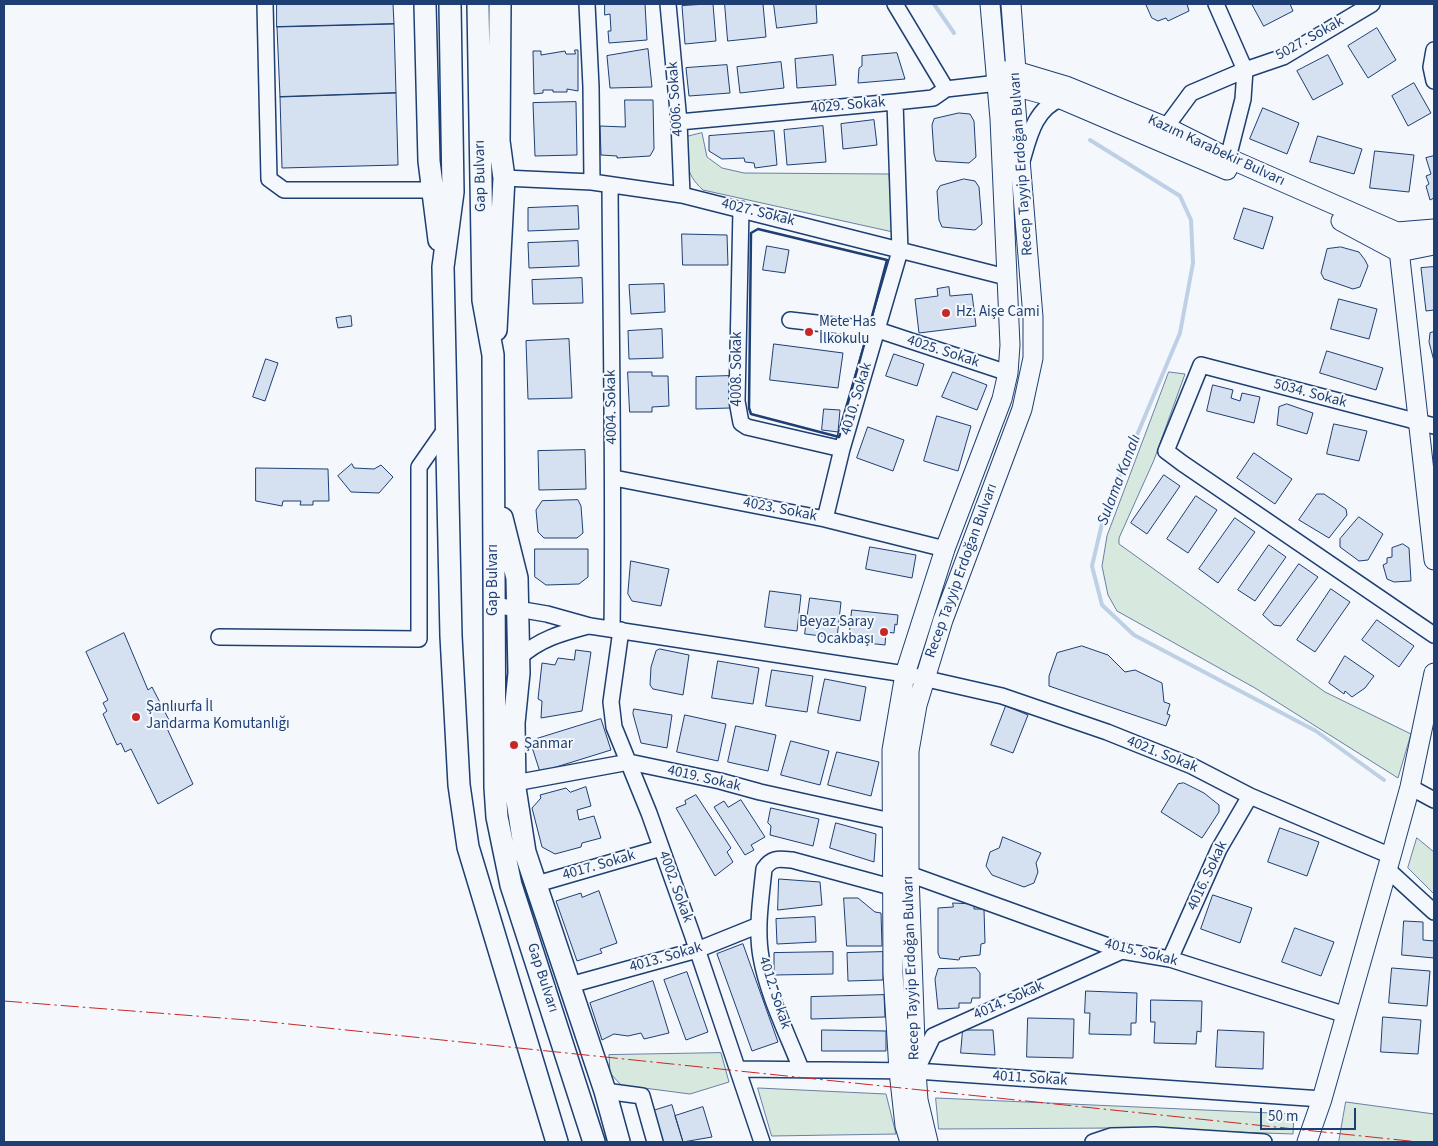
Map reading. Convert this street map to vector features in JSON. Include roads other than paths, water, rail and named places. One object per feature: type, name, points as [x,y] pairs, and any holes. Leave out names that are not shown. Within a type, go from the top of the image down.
[{"type":"highway","points":[[425,4],[431,190],[443,267]]},
{"type":"highway","name":"Gap Bulvarı","points":[[450,4],[452,192],[443,267],[451,636],[459,785],[466,830],[483,897],[557,1142]]},
{"type":"highway","name":"Gap Bulvarı","points":[[478,4],[483,300],[493,355],[495,787],[497,816],[506,863],[594,1142]]},
{"type":"highway","points":[[493,355],[499,304],[504,178],[499,141],[500,4]]},
{"type":"highway","points":[[494,485],[517,578],[519,658],[514,723],[515,783],[525,852],[605,1091],[619,1142]]},
{"type":"main road","name":"Recep Tayyip Erdoğan Bulvarı","points":[[910,1142],[905,1126],[908,1071],[909,751],[917,704],[924,678],[943,620],[1022,408],[1033,358],[1033,317],[1021,162],[990,4]]},
{"type":"main road","name":"Recep Tayyip Erdoğan Bulvarı","points":[[928,1142],[918,1100],[908,1071],[893,973],[891,887],[892,750],[905,674],[945,549],[1002,399],[1008,373],[1010,345],[1006,277],[1006,78],[1011,4]]},
{"type":"main road","name":"Kazım Karabekir Bulvarı","points":[[1006,78],[1397,232],[1434,229]]},
{"type":"main road","name":"Kazım Karabekir Bulvarı","points":[[1006,78],[1066,86],[1166,127],[1228,164],[1354,227],[1399,252]]},
{"type":"main road","points":[[1397,232],[1426,424],[1434,560]]},
{"type":"main road","points":[[1399,252],[1434,245]]},
{"type":"main road","points":[[1307,1142],[1322,1099],[1410,787],[1434,673]]},
{"type":"street","points":[[265,4],[269,179],[284,190],[431,190]]},
{"type":"street","points":[[586,4],[591,87],[592,182]]},
{"type":"street","name":"4006. Sokak","points":[[668,4],[682,195]]},
{"type":"street","points":[[895,4],[946,89]]},
{"type":"street","points":[[1216,4],[1245,70],[1243,99],[1228,164]]},
{"type":"street","name":"5027. Sokak","points":[[1166,127],[1191,93],[1245,70],[1283,57],[1372,4]]},
{"type":"street","points":[[1434,50],[1431,67],[1434,81]]},
{"type":"street","name":"4029. Sokak","points":[[678,122],[933,98],[946,89],[1006,78]]},
{"type":"street","points":[[1021,162],[1039,115],[1052,102],[1061,99]]},
{"type":"street","name":"4010. Sokak","points":[[825,519],[842,449],[900,251],[895,102]]},
{"type":"street","name":"4027. Sokak","points":[[504,178],[592,182],[682,195],[1006,277]]},
{"type":"street","name":"4004. Sokak","points":[[610,186],[616,629]]},
{"type":"street","name":"4008. Sokak","points":[[741,209],[737,400],[741,423],[748,427],[842,449]]},
{"type":"street","name":"4025. Sokak","points":[[790,320],[878,330],[1008,373]]},
{"type":"street","name":"5034. Sokak","points":[[1426,424],[1201,365],[1166,451],[1182,464],[1434,635]]},
{"type":"street","points":[[220,637],[419,639],[420,467],[447,427]]},
{"type":"street","name":"4023. Sokak","points":[[614,478],[825,519],[945,549]]},
{"type":"street","name":"4021. Sokak","points":[[494,605],[590,626],[905,674],[1002,696],[1106,732],[1192,766],[1250,796],[1389,862],[1434,912]]},
{"type":"street","points":[[519,658],[542,640],[590,626]]},
{"type":"street","name":"4002. Sokak","points":[[616,629],[611,702],[614,728],[629,762],[661,848],[762,1142]]},
{"type":"street","name":"4019. Sokak","points":[[515,783],[629,762],[891,821]]},
{"type":"street","points":[[1410,787],[1434,800]]},
{"type":"street","name":"4016. Sokak","points":[[1170,958],[1219,849],[1250,796]]},
{"type":"street","name":"4017. Sokak","points":[[537,884],[661,848]]},
{"type":"street","points":[[521,913],[525,881],[525,852]]},
{"type":"street","name":"4012. Sokak","points":[[801,1070],[771,992],[761,957],[759,925],[764,869],[769,862],[776,858],[792,860],[891,887]]},
{"type":"street","name":"4015. Sokak","points":[[909,874],[1122,951],[1170,958],[1346,1016]]},
{"type":"street","name":"4013. Sokak","points":[[570,985],[697,950],[759,925]]},
{"type":"street","name":"4014. Sokak","points":[[908,1071],[933,1036],[1122,951]]},
{"type":"street","name":"4011. Sokak","points":[[738,1069],[908,1071],[1322,1099]]},
{"type":"street","points":[[605,1091],[642,1096],[655,1142]]},
{"type":"street","points":[[1093,1142],[1111,1136],[1155,1135],[1264,1142]]},
{"type":"waterway","name":"Sulama Kanalı","points":[[934,4],[954,33]]},
{"type":"waterway","name":"Sulama Kanalı","points":[[1090,140],[1180,196],[1191,220],[1193,263],[1180,333],[1105,511],[1092,566],[1102,605],[1134,635],[1316,731],[1384,780]]},
{"type":"place","name":"Hz. Aişe Cami","points":[[946,313]]},
{"type":"place","name":"Mete Has İlkokulu","points":[[809,332]]},
{"type":"place","name":"Beyaz Saray Ocakbaşı","points":[[884,632]]},
{"type":"place","name":"Şanlıurfa İl Jandarma Komutanlığı","points":[[136,717]]},
{"type":"place","name":"Şanmar","points":[[514,745]]}]
